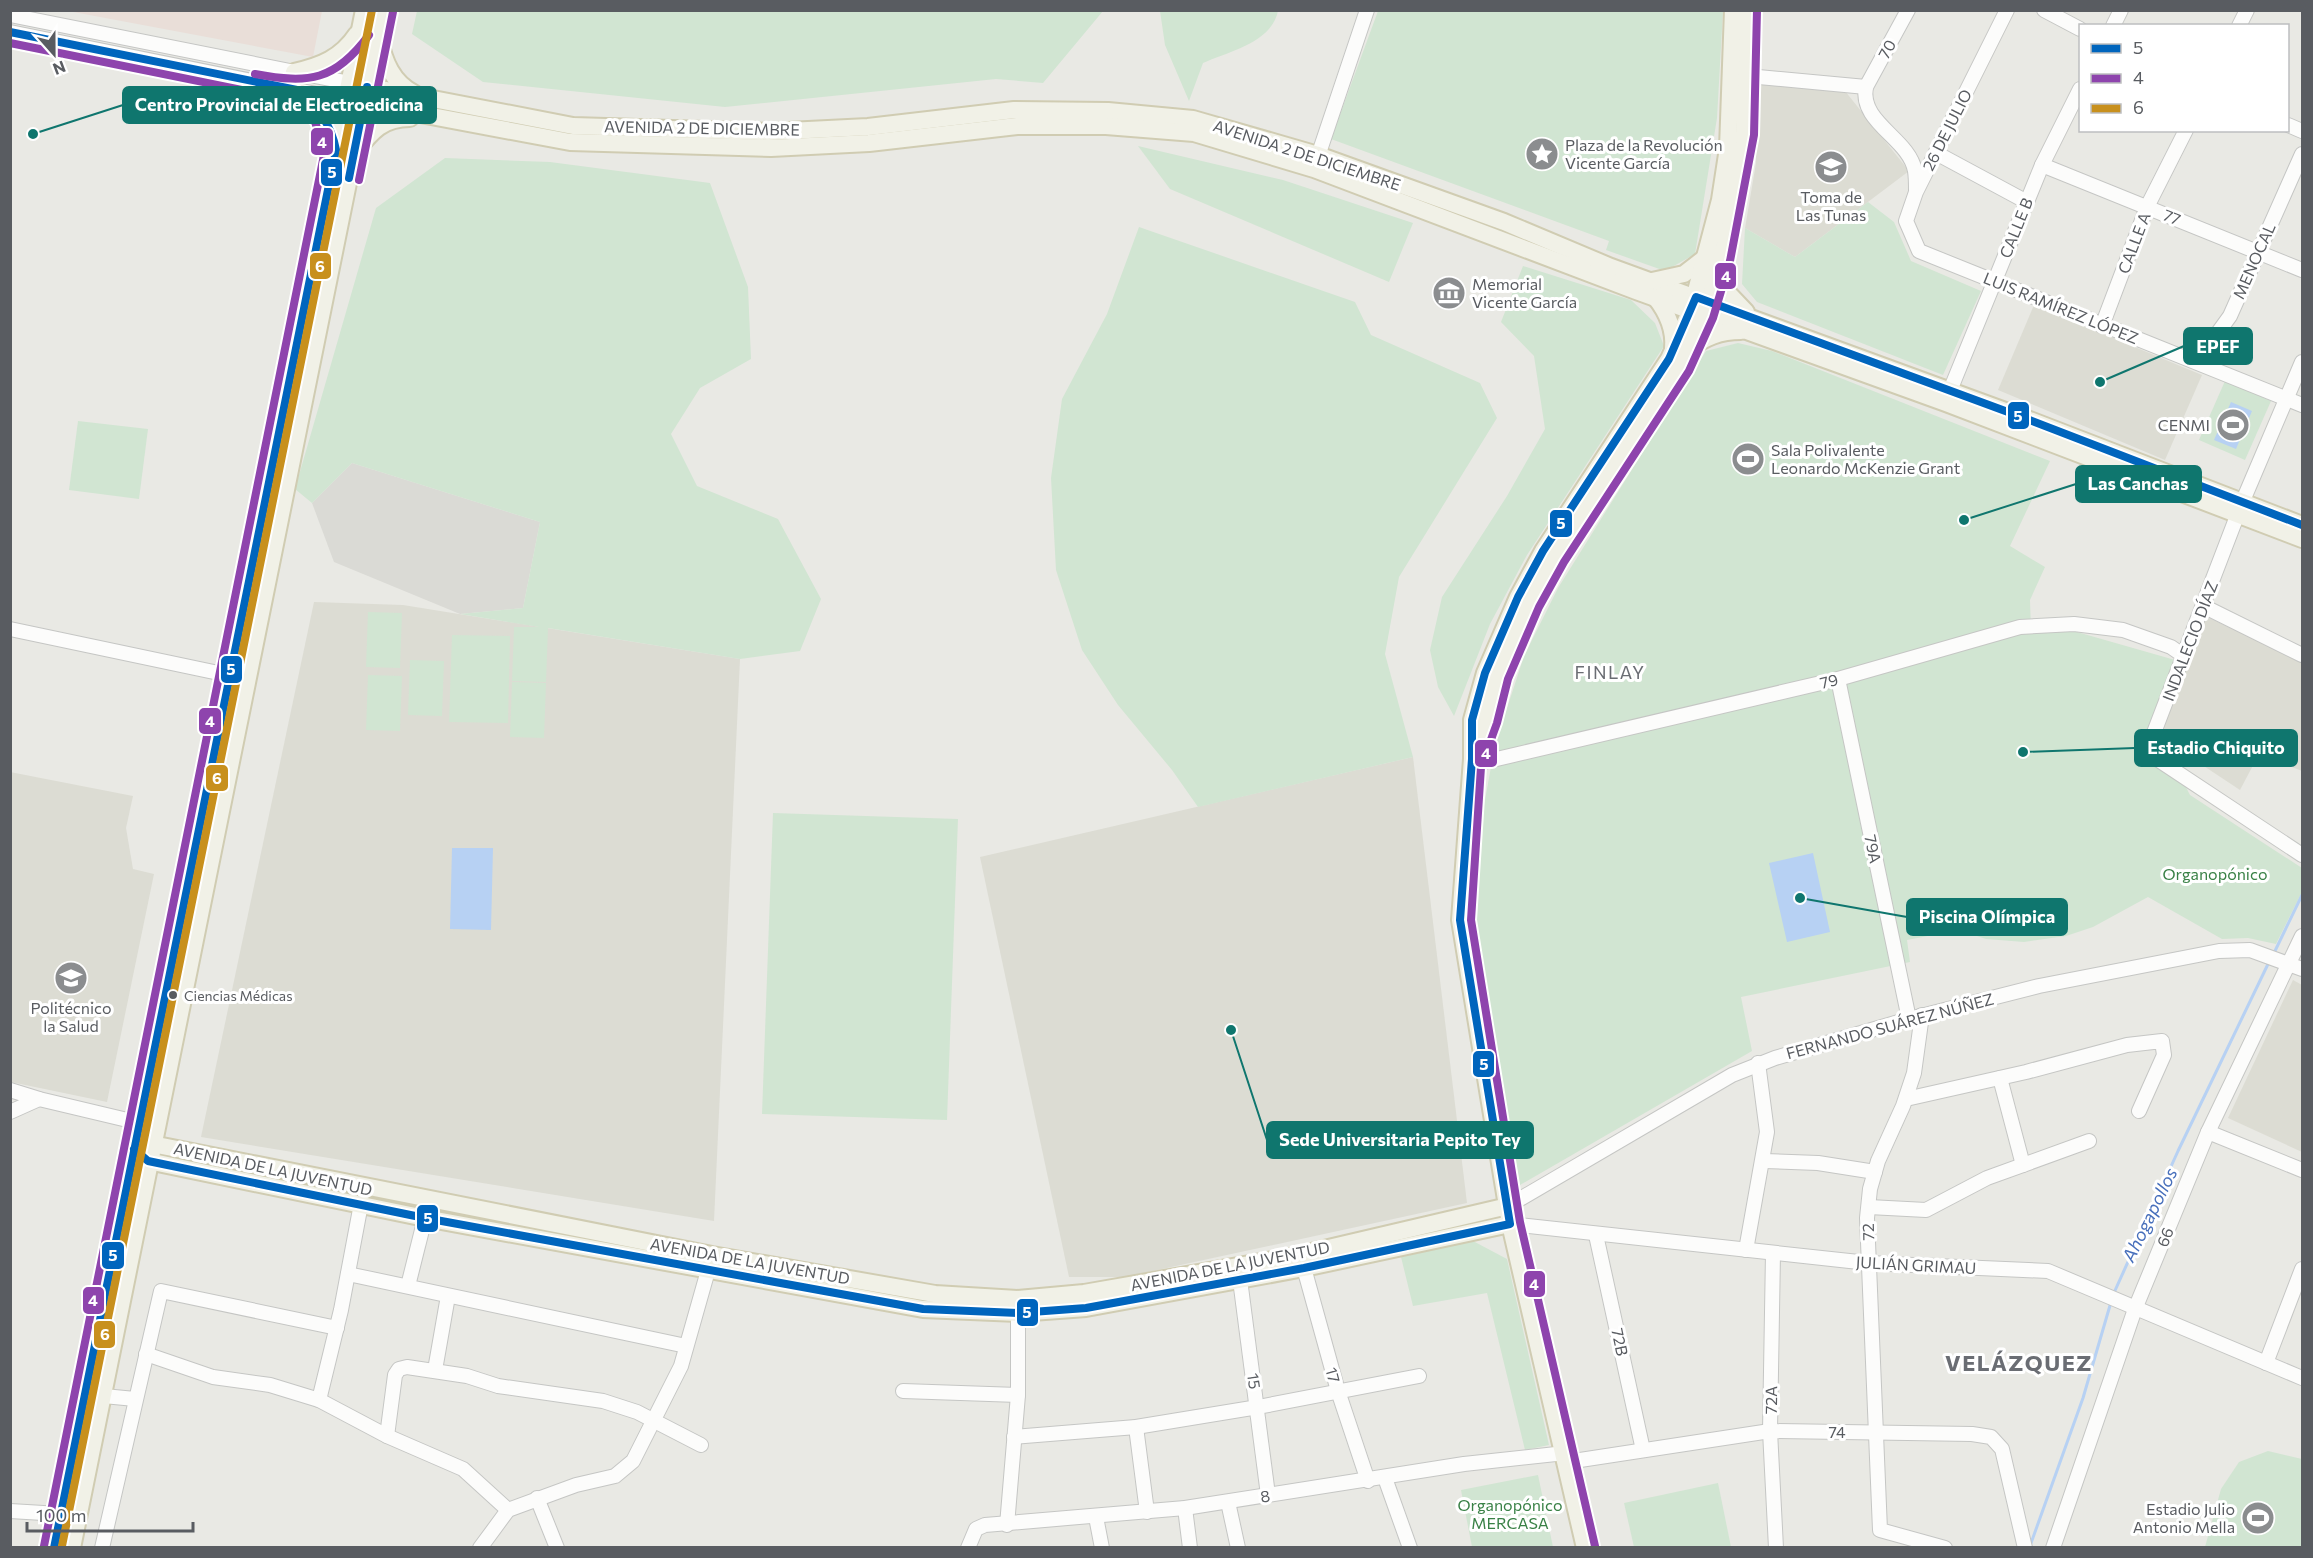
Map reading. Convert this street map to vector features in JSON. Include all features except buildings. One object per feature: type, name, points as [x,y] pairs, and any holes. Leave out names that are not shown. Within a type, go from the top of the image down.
[{"type":"main road","points":[[54,1548],[83,1394],[140,1123],[364,10]]},
{"type":"main road","points":[[72,1548],[150,1152],[383,10]]},
{"type":"main road","points":[[1585,1548],[1566,1457],[1510,1224],[1460,920],[1472,762],[1472,720],[1485,673],[1518,597],[1543,551],[1680,350],[1700,306],[1744,134],[1733,10]]},
{"type":"main road","points":[[1738,75],[1747,10]]},
{"type":"main road","points":[[294,72],[326,64],[348,48],[361,29]]},
{"type":"main road","points":[[378,34],[383,55],[396,79],[429,107]]},
{"type":"main road","name":"AVENIDA 2 DE DICIEMBRE","points":[[348,91],[367,87],[429,107],[570,142],[771,148],[869,143],[1017,126],[1106,126],[1194,134],[1316,162],[1948,397],[2240,509],[2302,539]]},
{"type":"main road","points":[[297,90],[322,111],[330,123],[336,150]]},
{"type":"main road","name":"AVENIDA 2 DE DICIEMBRE","points":[[348,91],[364,104],[429,107]]},
{"type":"main road","points":[[354,154],[371,132],[382,123],[429,107]]},
{"type":"main road","points":[[1680,350],[1674,341],[1664,309],[1653,289],[1713,260]]},
{"type":"main road","points":[[1680,350],[1751,324],[1726,291],[1713,260]]},
{"type":"main road","name":"AVENIDA 2 DE DICIEMBRE","points":[[2240,509],[2302,525]]},
{"type":"main road","name":"AVENIDA DE LA JUVENTUD","points":[[134,1149],[458,1206],[923,1310],[1018,1306],[1085,1300],[1239,1274],[1508,1206]]},
{"type":"main road","name":"AVENIDA DE LA JUVENTUD","points":[[150,1152],[425,1218],[710,1264]]},
{"type":"main road","points":[[1486,1210],[1498,1196],[1504,1182]]},
{"type":"main road","points":[[455,1223],[458,1206]]},
{"type":"main road","name":"AVENIDA DE LA JUVENTUD","points":[[1239,1274],[1304,1269],[1510,1224]]},
{"type":"main road","points":[[1477,1230],[1498,1238],[1516,1250]]},
{"type":"street","points":[[1316,162],[1367,10]]},
{"type":"street","name":"70","points":[[1866,87],[1908,10]]},
{"type":"street","name":"26 DE JULIO","points":[[1919,251],[1905,221],[1916,192],[2007,10]]},
{"type":"street","points":[[2044,10],[2079,28]]},
{"type":"street","points":[[2115,24],[2121,10]]},
{"type":"street","points":[[2240,24],[2247,10]]},
{"type":"street","name":"AVENIDA 2 DE DICIEMBRE","points":[[10,15],[294,72],[348,91]]},
{"type":"street","name":"AVENIDA 2 DE DICIEMBRE","points":[[10,32],[297,90],[348,91]]},
{"type":"street","points":[[208,72],[212,55]]},
{"type":"street","points":[[1738,75],[1866,87],[1866,106],[1900,144],[1915,170],[1916,192]]},
{"type":"street","name":"CALLE B","points":[[1948,397],[2042,165],[2079,91]]},
{"type":"street","name":"CALLE A","points":[[2102,326],[2147,207],[2185,132]]},
{"type":"street","points":[[1936,153],[2027,202]]},
{"type":"street","name":"MENOCAL","points":[[2202,364],[2213,338],[2230,316],[2302,154]]},
{"type":"street","name":"77","points":[[2042,165],[2302,270]]},
{"type":"street","name":"LUIS RAMÍREZ LÓPEZ","points":[[1919,251],[2302,405]]},
{"type":"street","name":"INDALECIO DÍAZ","points":[[2302,362],[2240,509],[2150,743],[2154,757],[2302,855]]},
{"type":"street","points":[[2203,606],[2302,655]]},
{"type":"street","name":"79","points":[[1472,762],[1838,679],[2020,627],[2074,624],[2122,630],[2171,647],[2184,656]]},
{"type":"street","points":[[10,629],[247,679]]},
{"type":"street","name":"79A","points":[[1838,679],[1915,1017]]},
{"type":"street","name":"66","points":[[2053,1548],[2135,1309],[2208,1132],[2283,962],[2302,936]]},
{"type":"street","name":"FERNANDO SUÁREZ NÚÑEZ","points":[[1508,1206],[1732,1075],[1758,1063],[1915,1017],[2039,986],[2219,951],[2250,950],[2283,962]]},
{"type":"street","name":"72","points":[[1915,1017],[1914,1073],[1906,1100],[1875,1172],[1869,1208],[1868,1263],[1880,1530],[1945,1548]]},
{"type":"street","points":[[1906,1100],[2127,1045],[2162,1041],[2164,1055],[2139,1111]]},
{"type":"street","points":[[1746,1251],[1764,1161],[1767,1132],[1758,1063]]},
{"type":"street","points":[[2000,1078],[2023,1165]]},
{"type":"street","points":[[10,1090],[140,1123]]},
{"type":"street","points":[[10,1112],[39,1099]]},
{"type":"street","points":[[2208,1132],[2302,1170]]},
{"type":"street","points":[[1869,1208],[1926,1210],[1987,1178],[2089,1141]]},
{"type":"street","points":[[1764,1161],[1818,1163],[1875,1172]]},
{"type":"street","points":[[319,1400],[337,1328],[361,1204]]},
{"type":"street","points":[[408,1286],[425,1218]]},
{"type":"street","name":"JULIÁN GRIMAU","points":[[1510,1224],[1868,1263],[2048,1271],[2302,1378]]},
{"type":"street","name":"72B","points":[[1596,1235],[1643,1449]]},
{"type":"street","name":"72A","points":[[1773,1253],[1770,1431],[1776,1548]]},
{"type":"street","points":[[480,1548],[508,1510],[537,1498],[615,1476],[633,1461],[681,1366],[710,1264]]},
{"type":"street","name":"17","points":[[1304,1269],[1338,1391],[1368,1481]]},
{"type":"street","points":[[2266,1363],[2302,1269]]},
{"type":"street","points":[[348,1274],[686,1346]]},
{"type":"street","name":"15","points":[[1239,1274],[1268,1495]]},
{"type":"street","points":[[102,1548],[161,1291],[337,1328]]},
{"type":"street","points":[[435,1370],[448,1296]]},
{"type":"street","points":[[1007,1525],[1018,1395],[1018,1306]]},
{"type":"street","points":[[147,1354],[213,1377],[270,1385],[319,1400],[387,1436],[463,1469],[508,1510]]},
{"type":"street","points":[[387,1436],[395,1375],[399,1369],[407,1367],[435,1370],[498,1386],[603,1401],[654,1420],[701,1445]]},
{"type":"street","points":[[1014,1437],[1136,1427],[1258,1407],[1419,1376]]},
{"type":"street","points":[[903,1391],[1018,1395]]},
{"type":"street","points":[[83,1394],[135,1399]]},
{"type":"street","points":[[1136,1427],[1147,1512]]},
{"type":"street","name":"74","points":[[1566,1457],[1770,1431],[1972,1434],[1991,1437],[2002,1449],[2025,1548]]},
{"type":"street","name":"8","points":[[969,1543],[976,1529],[985,1525],[1007,1525],[1185,1508],[1368,1481],[1464,1464],[1566,1457]]},
{"type":"street","points":[[1385,1478],[1410,1548]]},
{"type":"street","points":[[537,1498],[557,1548]]},
{"type":"street","points":[[1228,1502],[1238,1548]]},
{"type":"street","points":[[1185,1508],[1190,1548]]},
{"type":"street","points":[[10,1511],[60,1514]]},
{"type":"street","points":[[1096,1517],[1102,1548]]},
{"type":"shaded area","points":[[68,11],[322,11],[313,57]]},
{"type":"shaded area","name":"Toma de Las Tunas","points":[[1757,83],[1845,91],[1909,171],[1795,257],[1745,228],[1756,163]]},
{"type":"shaded area","points":[[2034,305],[2202,375],[2165,460],[1998,390]]},
{"type":"shaded area","points":[[352,463],[540,522],[523,608],[460,614],[334,562],[312,503]]},
{"type":"shaded area","points":[[314,602],[403,605],[740,659],[714,1221],[201,1137]]},
{"type":"shaded area","points":[[2207,617],[2302,662],[2302,771],[2259,754],[2240,790],[2160,737]]},
{"type":"shaded area","points":[[1413,757],[1467,1203],[1125,1277],[1069,1277],[980,857]]},
{"type":"shaded area","name":"Politécnico la Salud","points":[[10,772],[133,796],[126,828],[133,869],[154,874],[107,1102],[11,1082]]},
{"type":"shaded area","points":[[2293,980],[2302,985],[2302,1152],[2228,1118]]},
{"type":"green space","points":[[417,10],[1103,11],[1043,83],[996,79],[725,107],[483,82],[412,34]]},
{"type":"green space","points":[[1160,10],[1278,11],[1274,22],[1258,38],[1237,50],[1203,63],[1189,101],[1165,45]]},
{"type":"green space","name":"Plaza de la Revolución Vicente García","points":[[1378,11],[1723,11],[1717,118],[1695,254],[1665,271],[1606,250],[1609,241],[1331,139]]},
{"type":"green space","points":[[1138,146],[1283,180],[1413,223],[1389,282],[1170,189]]},
{"type":"green space","points":[[445,158],[550,162],[710,183],[748,287],[751,359],[700,388],[671,434],[697,486],[778,519],[821,599],[800,651],[740,659],[548,628],[546,682],[512,681],[514,627],[539,627],[460,614],[523,608],[540,522],[352,463],[312,503],[295,489],[376,208]]},
{"type":"green space","points":[[1868,202],[1894,222],[1911,261],[1981,291],[1943,375],[1757,302],[1742,284],[1745,228],[1795,257]]},
{"type":"green space","points":[[1139,227],[1355,302],[1371,335],[1480,383],[1497,418],[1399,577],[1385,654],[1413,757],[1198,807],[1172,770],[1118,705],[1082,650],[1056,570],[1051,478],[1062,399],[1107,314]]},
{"type":"green space","points":[[1523,266],[1631,300],[1655,323],[1664,346],[1527,555],[1490,624],[1454,716],[1438,687],[1430,650],[1442,597],[1507,496],[1545,429],[1534,356],[1501,322]]},
{"type":"green space","name":"Organopónico","points":[[1738,343],[1772,351],[2050,461],[2010,546],[2045,567],[2030,600],[2031,631],[2077,632],[2189,664],[2160,737],[2190,795],[2302,868],[2302,892],[2276,944],[2248,938],[2222,939],[2148,897],[2093,927],[2066,936],[2024,942],[1986,939],[1959,930],[1907,940],[1910,962],[1741,997],[1752,1051],[1520,1185],[1476,938],[1481,822],[1495,745],[1524,656],[1558,588],[1706,351]]},
{"type":"green space","points":[[2225,381],[2271,401],[2245,460],[2199,440]]},
{"type":"green space","points":[[78,421],[148,429],[139,499],[69,490]]},
{"type":"green space","points":[[368,612],[402,613],[400,668],[366,667]]},
{"type":"green space","points":[[452,635],[510,636],[508,723],[449,722]]},
{"type":"green space","points":[[410,660],[444,661],[442,716],[408,715]]},
{"type":"green space","points":[[368,675],[402,676],[400,731],[366,730]]},
{"type":"green space","points":[[512,682],[546,683],[544,738],[510,737]]},
{"type":"green space","points":[[773,813],[958,819],[947,1120],[762,1114]]},
{"type":"green space","points":[[1473,1241],[1507,1259],[1549,1445],[1525,1450],[1487,1293],[1413,1306],[1401,1257]]},
{"type":"green space","name":"Estadio Julio Antonio Mella","points":[[2268,1451],[2302,1459],[2302,1547],[2205,1547],[2221,1489],[2239,1462]]},
{"type":"green space","name":"Organopónico MERCASA","points":[[1538,1475],[1553,1547],[1472,1547],[1461,1490]]},
{"type":"green space","points":[[1718,1483],[1731,1547],[1634,1547],[1624,1503]]},
{"type":"water","name":"CENMI","points":[[2231,402],[2252,411],[2236,449],[2214,440]]},
{"type":"water","points":[[452,848],[493,848],[491,930],[450,929]]},
{"type":"water","points":[[1813,853],[1830,932],[1787,942],[1769,863]]},
{"type":"waterway","name":"Ahogapollos","points":[[2274,953],[2302,895]]},
{"type":"waterway","name":"Ahogapollos","points":[[2113,1295],[2178,1151],[2269,962]]},
{"type":"waterway","name":"Ahogapollos","points":[[2030,1546],[2083,1398],[2111,1302]]},
{"type":"transit line","name":"6","points":[[62,1546],[372,10]]},
{"type":"transit line","name":"4","points":[[1595,1546],[1520,1222],[1471,920],[1481,767],[1497,723],[1508,679],[1539,607],[1564,562],[1689,371],[1713,318],[1730,261],[1754,135],[1757,10]]},
{"type":"transit line","name":"4","points":[[359,180],[393,12]]},
{"type":"transit line","name":"5","points":[[10,32],[297,90],[322,116],[331,132],[336,150],[54,1548]]},
{"type":"transit line","name":"4","points":[[255,74],[291,79],[320,76],[344,62],[369,35]]},
{"type":"transit line","name":"4","points":[[10,43],[292,100],[315,122],[325,150],[44,1546]]},
{"type":"transit line","name":"5","points":[[349,178],[367,87]]},
{"type":"transit line","name":"5","points":[[134,1149],[148,1161],[425,1218],[923,1309],[1018,1313],[1086,1308],[1304,1268],[1510,1224],[1460,920],[1472,759],[1472,720],[1485,673],[1518,597],[1543,551],[1669,359],[1696,297],[2027,419],[2302,525]]},
{"type":"place","name":"Centro Provincial de Electroedicina","points":[[33,134]]},
{"type":"place","name":"Plaza de la Revolución Vicente García","points":[[1542,154]]},
{"type":"place","name":"Toma de Las Tunas","points":[[1831,167]]},
{"type":"place","name":"Memorial Vicente García","points":[[1449,293]]},
{"type":"place","name":"EPEF","points":[[2100,382]]},
{"type":"place","name":"CENMI","points":[[2233,425]]},
{"type":"place","name":"Sala Polivalente Leonardo McKenzie Grant","points":[[1748,459]]},
{"type":"place","name":"Las Canchas","points":[[1964,520]]},
{"type":"place","name":"Estadio Chiquito","points":[[2023,752]]},
{"type":"place","name":"Piscina Olímpica","points":[[1800,898]]},
{"type":"place","name":"Politécnico la Salud","points":[[71,978]]},
{"type":"place","name":"Ciencias Médicas","points":[[173,995]]},
{"type":"place","name":"Sede Universitaria Pepito Tey","points":[[1231,1030]]},
{"type":"place","name":"Estadio Julio Antonio Mella","points":[[2258,1518]]},
{"type":"district","name":"FINLAY","points":[[1610,673]]},
{"type":"district","name":"VELÁZQUEZ","points":[[2019,1363]]}]
